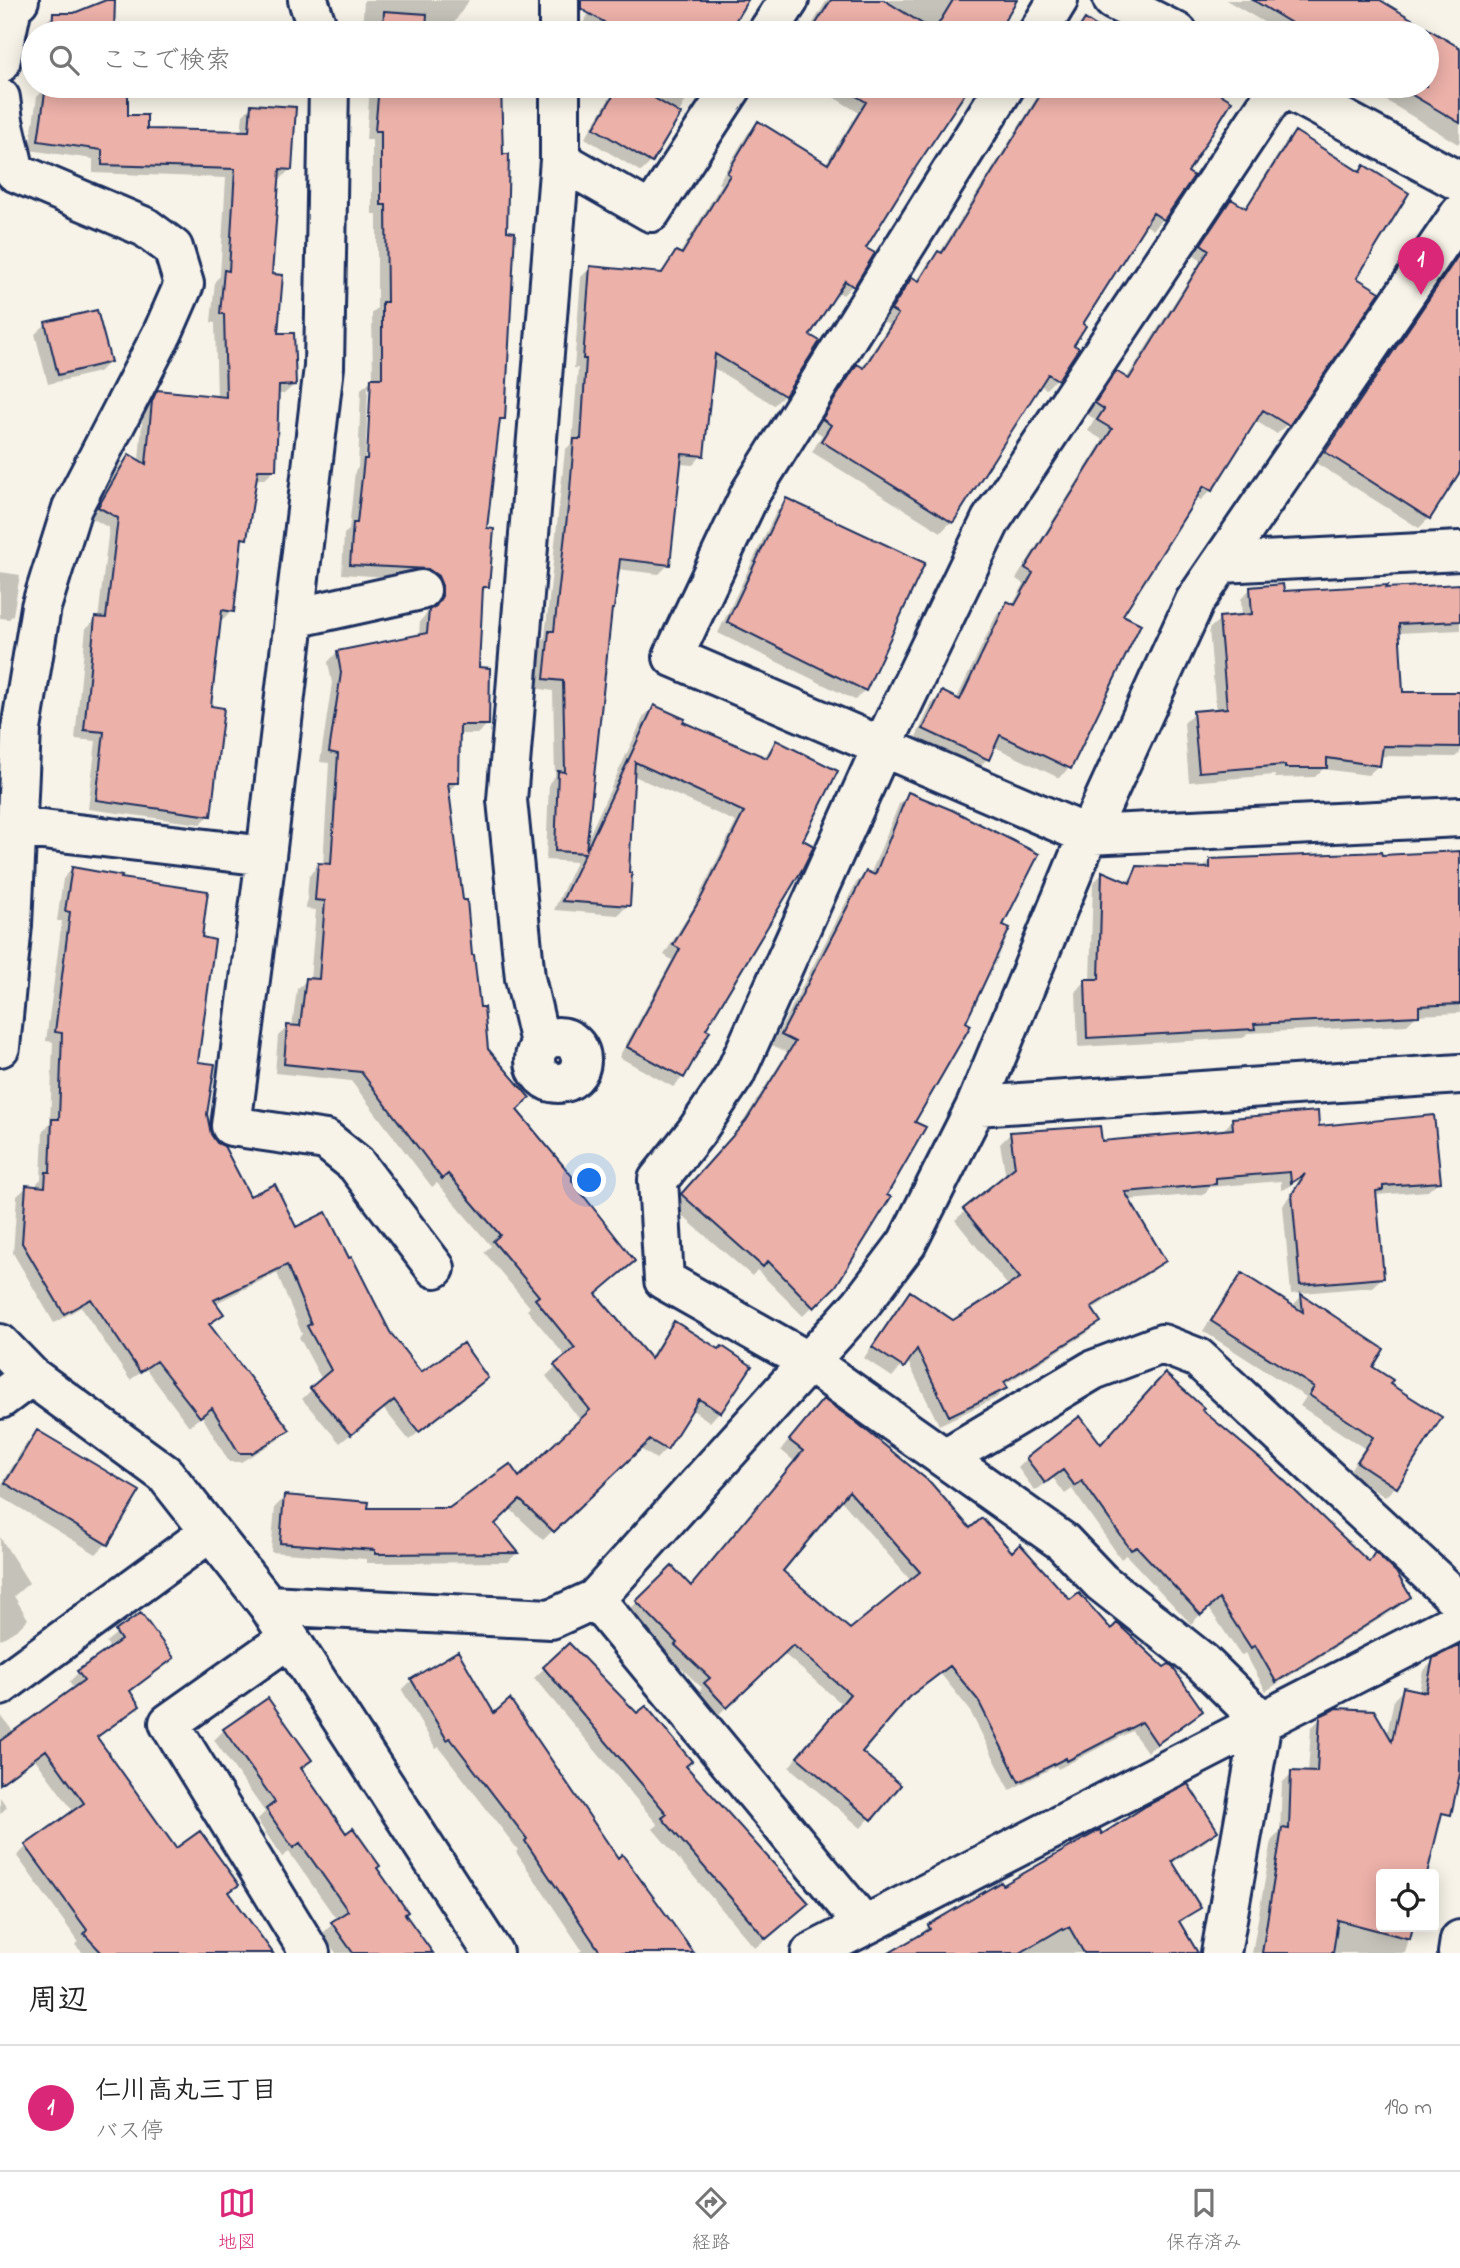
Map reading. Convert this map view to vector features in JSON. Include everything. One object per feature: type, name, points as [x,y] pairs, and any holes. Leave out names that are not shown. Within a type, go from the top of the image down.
[{"type":"street","points":[[0,63],[12,6],[19,0]]},
{"type":"street","points":[[308,0],[315,21]]},
{"type":"street","points":[[559,0],[559,21]]},
{"type":"street","points":[[775,21],[789,0]]},
{"type":"street","points":[[1045,21],[1058,0]]},
{"type":"street","points":[[1113,0],[1154,21]]},
{"type":"street","points":[[0,98],[15,172],[145,227],[173,247],[184,284],[163,332],[72,508],[41,607],[21,729],[12,925],[0,1047]]},
{"type":"street","points":[[329,98],[324,367],[266,856],[230,1126],[326,1140],[356,1164],[435,1268]]},
{"type":"street","points":[[540,1043],[525,978],[507,800],[560,160],[560,98]]},
{"type":"street","points":[[560,160],[651,212],[725,98]]},
{"type":"street","points":[[997,98],[751,492],[673,657],[1088,835],[1460,817]]},
{"type":"street","points":[[1262,1721],[1202,1662],[1101,1582],[1063,1542],[809,1362],[664,1280],[658,1180],[696,1132],[735,1074],[882,747],[991,520],[1273,98]]},
{"type":"street","points":[[1303,98],[1460,182]]},
{"type":"street","points":[[268,1605],[551,1619],[595,1599],[861,1304],[906,1243],[976,1106],[1088,835],[1195,601],[1460,214]]},
{"type":"street","points":[[1222,563],[1460,551]]},
{"type":"street","points":[[294,618],[421,590]]},
{"type":"street","points":[[17,827],[266,856]]},
{"type":"street","points":[[976,1106],[1460,1074]]},
{"type":"street","points":[[0,1344],[31,1376],[165,1474],[268,1605],[494,1953]]},
{"type":"street","points":[[945,1458],[1093,1370],[1162,1344],[1198,1358],[1460,1602]]},
{"type":"street","points":[[0,1399],[31,1376]]},
{"type":"street","points":[[0,1686],[210,1532]]},
{"type":"street","points":[[595,1599],[864,1925]]},
{"type":"street","points":[[811,1953],[1460,1620]]},
{"type":"street","points":[[289,1638],[169,1723],[310,1953]]},
{"type":"street","points":[[1220,1953],[1262,1721]]},
{"type":"street","points":[[1458,1953],[1460,1940]]},
{"type":"building","points":[[106,0],[115,0],[114,21],[53,21],[53,13],[74,13]]},
{"type":"building","points":[[581,0],[748,0],[735,21],[602,21],[581,9]]},
{"type":"building","points":[[831,0],[884,0],[918,21],[818,21]]},
{"type":"building","points":[[953,0],[1017,0],[1004,21],[940,21]]},
{"type":"building","points":[[1253,0],[1380,0],[1415,21],[1288,21]]},
{"type":"building","points":[[384,11],[427,14],[427,21],[384,21]]},
{"type":"building","points":[[1439,35],[1460,48],[1460,123],[1417,98],[1439,98]]},
{"type":"building","points":[[44,98],[128,98],[128,115],[147,115],[147,129],[249,131],[251,104],[296,107],[292,170],[280,169],[272,274],[283,275],[278,333],[294,333],[296,385],[279,386],[276,470],[258,470],[247,539],[242,538],[234,612],[222,610],[211,706],[224,708],[211,816],[96,800],[104,732],[84,730],[95,617],[106,618],[118,518],[98,507],[129,454],[146,464],[152,401],[157,390],[226,397],[224,314],[220,314],[224,270],[229,271],[235,169],[102,165],[102,150],[38,141]]},
{"type":"building","points":[[378,98],[501,98],[503,154],[509,154],[507,231],[515,232],[505,419],[500,419],[487,528],[494,529],[489,587],[483,587],[479,667],[490,668],[489,725],[460,725],[459,783],[448,783],[463,900],[467,900],[472,955],[480,1007],[484,1007],[488,1049],[530,1098],[517,1110],[572,1176],[572,1181],[635,1261],[596,1294],[651,1359],[674,1321],[719,1349],[722,1346],[752,1366],[721,1413],[699,1399],[667,1450],[650,1440],[554,1532],[520,1500],[495,1524],[519,1553],[375,1554],[375,1550],[280,1543],[284,1495],[369,1502],[368,1508],[449,1508],[510,1464],[519,1477],[590,1410],[554,1365],[575,1348],[535,1299],[539,1296],[493,1241],[500,1235],[448,1174],[442,1179],[361,1072],[284,1064],[287,1025],[300,1026],[306,978],[319,979],[325,901],[315,900],[318,863],[331,864],[338,754],[329,752],[341,673],[337,651],[427,633],[429,610],[436,606],[442,596],[438,576],[428,569],[350,565],[353,523],[357,523],[364,459],[367,459],[371,378],[382,378],[382,302],[387,302],[386,205],[381,205],[381,131],[375,131]]},
{"type":"building","points":[[612,98],[654,98],[681,114],[652,163],[594,128]]},
{"type":"building","points":[[860,98],[962,98],[866,248],[875,253],[854,287],[845,281],[810,335],[820,341],[785,396],[715,354],[704,456],[682,454],[670,565],[620,559],[612,609],[586,851],[654,705],[685,719],[683,722],[767,758],[776,740],[838,771],[803,840],[814,846],[803,868],[706,1029],[710,1031],[684,1078],[627,1047],[680,949],[673,945],[702,896],[744,812],[635,762],[629,873],[632,873],[630,906],[562,901],[585,853],[555,851],[558,771],[565,772],[563,681],[544,679],[549,631],[554,631],[574,439],[581,439],[586,359],[583,359],[590,266],[662,273],[676,251],[682,254],[730,175],[727,173],[758,121],[828,164],[866,102]]},
{"type":"building","points":[[1039,98],[1227,98],[1232,101],[1188,172],[1194,176],[1164,220],[1153,213],[1083,324],[1086,326],[1074,345],[1079,348],[1058,380],[1048,374],[953,523],[821,441],[831,425],[822,419],[857,364],[864,368],[898,314],[891,310],[912,277],[919,281],[938,251],[942,253]]},
{"type":"building","points":[[1295,131],[1360,172],[1364,165],[1409,193],[1357,278],[1380,292],[1289,426],[1263,410],[1212,491],[1204,486],[1123,615],[1141,624],[1071,769],[1000,735],[989,760],[923,729],[942,691],[960,700],[1007,601],[1015,605],[1033,573],[1025,568],[1112,429],[1097,420],[1104,409],[1095,403],[1116,371],[1129,379],[1209,250],[1201,244],[1231,199],[1246,208]]},
{"type":"building","points":[[1460,253],[1460,472],[1430,519],[1325,452]]},
{"type":"building","points":[[97,310],[111,362],[58,375],[45,322]]},
{"type":"building","points":[[786,498],[925,563],[866,691],[727,622]]},
{"type":"building","points":[[1283,584],[1284,591],[1460,584],[1460,621],[1399,624],[1403,692],[1460,692],[1460,747],[1383,746],[1380,766],[1327,758],[1327,768],[1285,768],[1285,765],[1199,772],[1193,711],[1227,708],[1219,617],[1252,614],[1250,587]]},
{"type":"building","points":[[908,792],[952,810],[1039,854],[1003,925],[1010,928],[966,1022],[971,1025],[915,1122],[926,1127],[887,1195],[891,1197],[836,1286],[814,1308],[768,1261],[763,1267],[681,1194],[746,1121],[795,1042],[781,1035],[866,871],[875,875]]},
{"type":"building","points":[[1460,851],[1460,1004],[1419,1006],[1419,1016],[1254,1024],[1255,1029],[1087,1038],[1085,979],[1099,979],[1102,871],[1130,883],[1137,866],[1210,868],[1210,859]]},
{"type":"building","points":[[72,867],[122,876],[121,878],[208,891],[202,937],[215,940],[198,1062],[215,1064],[207,1114],[211,1134],[217,1143],[224,1146],[250,1196],[275,1184],[296,1227],[326,1212],[390,1332],[421,1372],[463,1343],[488,1378],[419,1432],[394,1400],[351,1435],[310,1388],[331,1370],[307,1326],[311,1324],[287,1265],[214,1300],[224,1314],[209,1324],[290,1430],[252,1453],[239,1453],[212,1408],[200,1417],[156,1361],[140,1372],[91,1299],[64,1314],[22,1243],[26,1185],[45,1187],[46,1172],[50,1172],[52,1119],[59,1119],[62,1033],[55,1032],[70,912],[65,911]]},
{"type":"building","points":[[1318,1111],[1319,1126],[1434,1115],[1441,1182],[1383,1186],[1383,1190],[1376,1191],[1384,1278],[1300,1285],[1292,1194],[1305,1174],[1291,1183],[1290,1172],[1216,1178],[1216,1184],[1125,1192],[1166,1261],[1091,1307],[1101,1322],[1004,1382],[1008,1388],[949,1416],[917,1349],[904,1368],[872,1347],[910,1291],[953,1320],[1020,1278],[963,1209],[1015,1167],[1010,1132],[1100,1126],[1102,1141],[1233,1129],[1232,1118]]},
{"type":"building","points":[[1242,1273],[1303,1312],[1301,1294],[1384,1349],[1373,1367],[1393,1380],[1390,1384],[1442,1417],[1397,1488],[1357,1462],[1373,1437],[1309,1395],[1314,1387],[1211,1321]]},
{"type":"building","points":[[1165,1373],[1204,1408],[1202,1410],[1269,1466],[1369,1562],[1375,1552],[1396,1572],[1411,1597],[1276,1682],[1255,1645],[1251,1648],[1219,1599],[1201,1615],[1137,1547],[1131,1550],[1082,1481],[1075,1486],[1063,1470],[1045,1483],[1026,1458],[1080,1416],[1101,1444]]},
{"type":"building","points":[[823,1399],[856,1422],[931,1483],[970,1528],[982,1518],[1012,1552],[1020,1544],[1070,1600],[1079,1593],[1111,1629],[1117,1623],[1164,1667],[1171,1665],[1203,1711],[1157,1744],[1142,1722],[1067,1761],[1066,1758],[1019,1782],[978,1700],[950,1666],[909,1697],[862,1752],[901,1785],[872,1820],[797,1757],[850,1694],[793,1645],[727,1708],[704,1683],[710,1678],[675,1645],[677,1643],[636,1601],[672,1566],[691,1586],[803,1451],[789,1440]],"holes":[[[849,1491],[920,1572],[850,1629],[783,1571]]]},
{"type":"building","points":[[37,1430],[140,1491],[108,1545],[5,1483]]},
{"type":"building","points":[[141,1613],[174,1658],[130,1691],[140,1706],[97,1737],[176,1848],[200,1831],[239,1885],[229,1892],[273,1953],[102,1953],[84,1934],[87,1930],[25,1845],[84,1803],[46,1750],[0,1784],[0,1741],[84,1680],[77,1671],[121,1640],[115,1631]]},
{"type":"building","points":[[569,1643],[637,1713],[646,1706],[692,1761],[686,1766],[809,1903],[766,1939],[662,1818],[667,1814],[543,1667]]},
{"type":"building","points":[[1460,1645],[1460,1774],[1451,1815],[1442,1813],[1428,1869],[1376,1869],[1376,1930],[1338,1920],[1333,1953],[1262,1953],[1282,1828],[1289,1829],[1291,1771],[1317,1772],[1320,1716],[1337,1708],[1374,1710],[1392,1741],[1403,1687],[1426,1692],[1433,1658]]},
{"type":"building","points":[[458,1651],[494,1713],[510,1699],[618,1858],[622,1854],[694,1953],[601,1953],[525,1841],[527,1839],[450,1738],[447,1740],[411,1679]]},
{"type":"building","points":[[268,1698],[312,1760],[301,1768],[346,1833],[353,1828],[408,1912],[405,1914],[433,1953],[353,1953],[331,1922],[348,1911],[300,1843],[293,1848],[266,1809],[275,1802],[223,1729]]},
{"type":"building","points":[[1188,1784],[1218,1831],[1172,1861],[1201,1908],[1179,1921],[1198,1953],[1084,1953],[1069,1927],[1020,1953],[889,1953],[930,1929],[928,1925],[1001,1882],[1003,1885],[1100,1830],[1102,1834]]},
{"type":"building","points":[[1383,1932],[1412,1932],[1410,1939]]},
{"type":"place","name":"仁川高丸三丁目","points":[[1421,295]]}]
